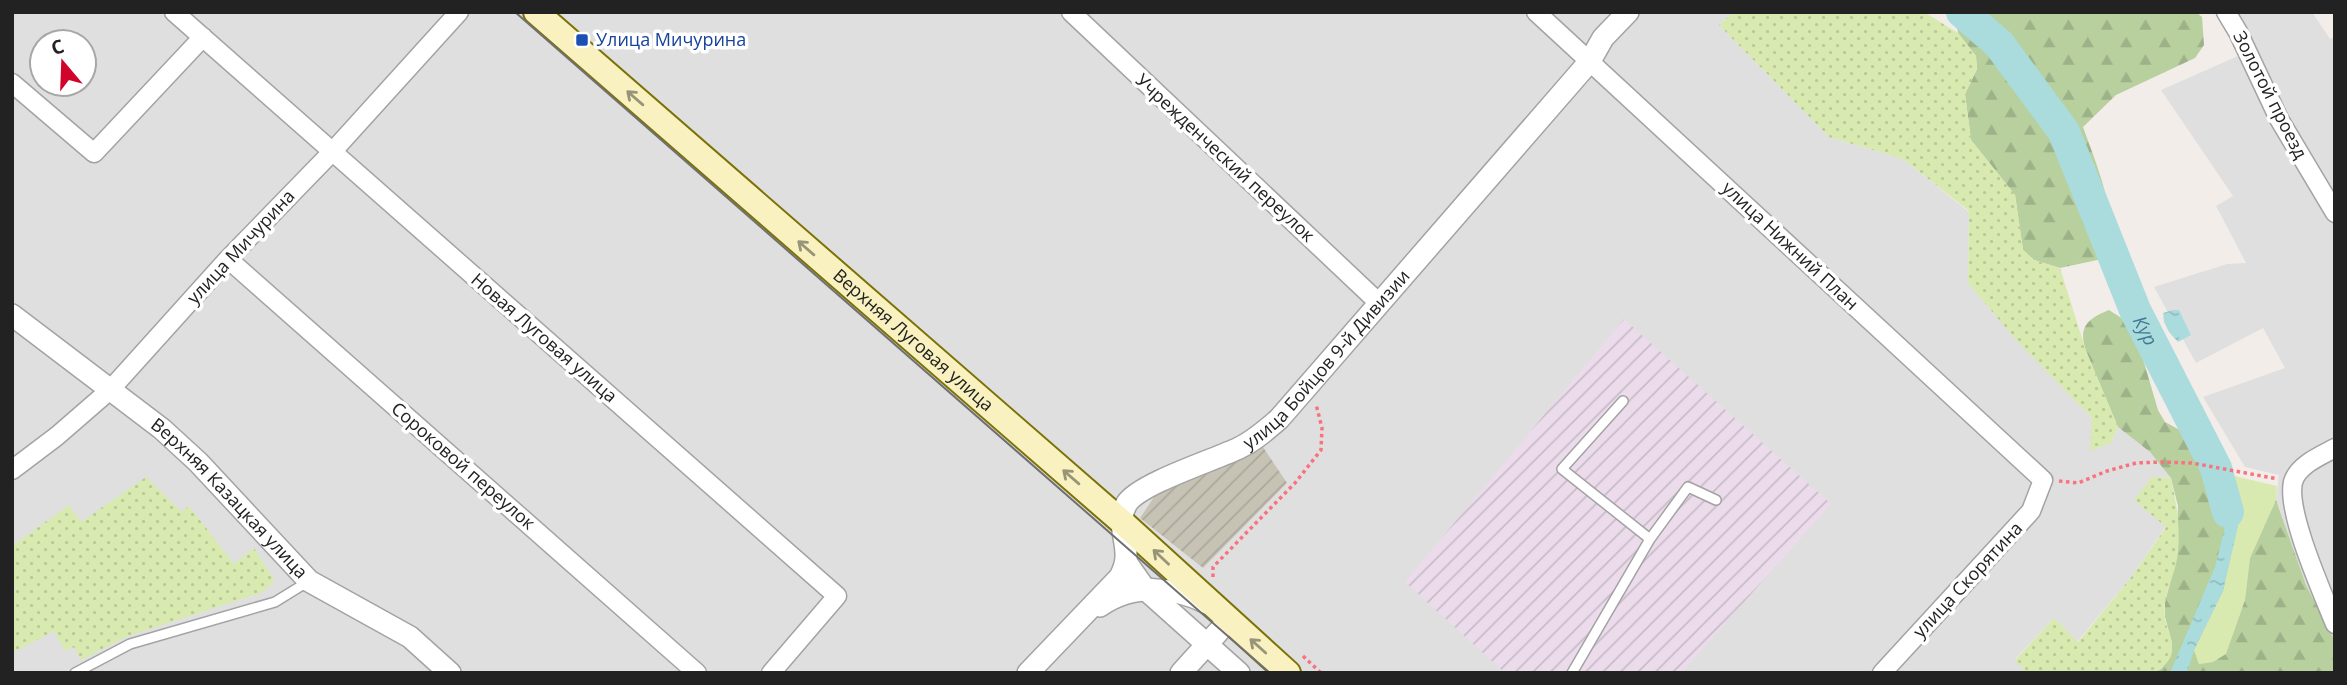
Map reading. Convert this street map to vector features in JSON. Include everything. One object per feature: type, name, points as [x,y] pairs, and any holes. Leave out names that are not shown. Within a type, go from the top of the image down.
[{"type":"main road","name":"Верхняя Луговая улица","points":[[536,12],[1122,522],[1288,673]]},
{"type":"street","name":"Новая Луговая улица","points":[[174,12],[837,596],[771,673]]},
{"type":"street","name":"улица Мичурина","points":[[12,470],[57,436],[110,390],[228,259],[333,151],[459,12]]},
{"type":"street","name":"Учрежденческий переулок","points":[[1071,12],[1379,303]]},
{"type":"street","name":"улица Нижний План","points":[[1536,12],[2043,480]]},
{"type":"street","name":"улица Бойцов 9-й Дивизии","points":[[1122,522],[1127,504],[1136,495],[1242,447],[1279,419],[1590,61],[1603,38],[1628,12]]},
{"type":"street","name":"Золотой проезд","points":[[2226,12],[2278,119],[2335,213]]},
{"type":"street","points":[[12,83],[94,153],[203,37]]},
{"type":"street","name":"Сороковой переулок","points":[[228,259],[697,673]]},
{"type":"street","name":"Верхняя Казацкая улица","points":[[12,315],[162,429],[198,462],[309,582],[410,637],[450,673]]},
{"type":"street","points":[[2335,448],[2313,459],[2298,475],[2293,497],[2297,523],[2335,624]]},
{"type":"street","name":"улица Скорятина","points":[[1882,673],[2031,511],[2043,480]]},
{"type":"street","points":[[1028,673],[1120,577],[1126,562],[1122,522]]},
{"type":"street","points":[[1126,562],[1145,589],[1239,673]]},
{"type":"street","points":[[1075,625],[1118,595],[1145,589],[1184,594],[1223,614],[1206,645],[1181,673]]},
{"type":"lane","points":[[1622,401],[1562,469],[1650,539]]},
{"type":"lane","points":[[1572,673],[1650,539],[1688,487],[1716,500]]},
{"type":"lane","points":[[75,673],[130,644],[275,601],[309,582]]},
{"type":"path","points":[[1213,583],[1213,566],[1295,484],[1321,450],[1322,428],[1311,382]]},
{"type":"path","points":[[2043,480],[2078,483],[2136,463],[2192,464],[2240,473],[2298,475]]},
{"type":"shaded area","points":[[12,12],[1733,12],[1719,25],[1829,137],[1903,159],[1969,212],[1968,283],[2092,418],[2111,443],[2118,427],[2150,452],[2171,478],[2152,477],[2166,526],[2132,576],[2077,642],[2054,618],[2015,659],[2026,673],[12,673]]},
{"type":"shaded area","points":[[2228,12],[2312,12],[2330,39],[2335,37],[2335,641],[2306,585],[2276,500],[2279,475],[2245,467],[2203,397],[2285,368],[2263,328],[2196,363],[2154,287],[2227,264],[2246,263],[2216,206],[2233,196],[2161,90],[2247,52]]},
{"type":"shaded area","points":[[1624,319],[1831,504],[1681,673],[1505,673],[1405,582]]},
{"type":"shaded area","points":[[1261,444],[1287,483],[1203,568],[1140,518],[1154,497]]},
{"type":"green space","points":[[1733,12],[1924,12],[1958,33],[1976,56],[1977,69],[1965,94],[1971,140],[2015,195],[2023,250],[2034,260],[2060,268],[2086,351],[2118,427],[2111,443],[2090,451],[2092,418],[2017,341],[1968,283],[1969,211],[1903,159],[1829,137],[1719,25]]},
{"type":"green space","points":[[1955,12],[2196,12],[2202,17],[2204,45],[2195,58],[2116,95],[2083,127],[2104,186],[2110,217],[2112,248],[2102,259],[2060,268],[2034,260],[2023,250],[2015,195],[1971,140],[1965,94],[1977,69],[1976,56],[1958,33]]},
{"type":"green space","points":[[2109,310],[2129,323],[2136,335],[2158,410],[2165,422],[2198,440],[2222,473],[2239,521],[2223,591],[2194,650],[2199,664],[2213,662],[2226,654],[2245,600],[2250,558],[2276,500],[2306,585],[2335,641],[2335,673],[2154,673],[2162,668],[2170,657],[2172,643],[2165,617],[2165,602],[2176,561],[2178,506],[2171,478],[2150,452],[2118,427],[2086,351],[2083,336],[2086,325]]},
{"type":"green space","points":[[2222,473],[2277,486],[2276,500],[2250,558],[2245,600],[2226,655],[2213,662],[2199,664],[2194,650],[2223,591],[2239,521]]},
{"type":"green space","points":[[146,477],[182,512],[189,506],[234,564],[254,548],[275,581],[261,593],[128,636],[81,660],[74,647],[65,651],[54,631],[12,653],[12,592],[16,589],[12,584],[12,546],[69,505],[81,522]]},
{"type":"green space","points":[[2152,477],[2171,478],[2178,521],[2178,554],[2164,610],[2172,648],[2168,660],[2154,673],[2026,673],[2015,660],[2054,618],[2078,642],[2132,576],[2166,527],[2134,500]]},
{"type":"water","points":[[2179,310],[2191,335],[2178,342],[2164,322],[2163,313]]},
{"type":"water","points":[[2207,469],[2222,473],[2239,521],[2223,591],[2194,650],[2187,673],[2170,673],[2215,567],[2225,527]]},
{"type":"waterway","name":"Кур","points":[[1962,12],[1999,44],[2064,132],[2135,310],[2216,468],[2228,512]]},
{"type":"tram line","points":[[515,12],[1270,673]]},
{"type":"place","name":"Улица Мичурина","points":[[582,40]]}]
